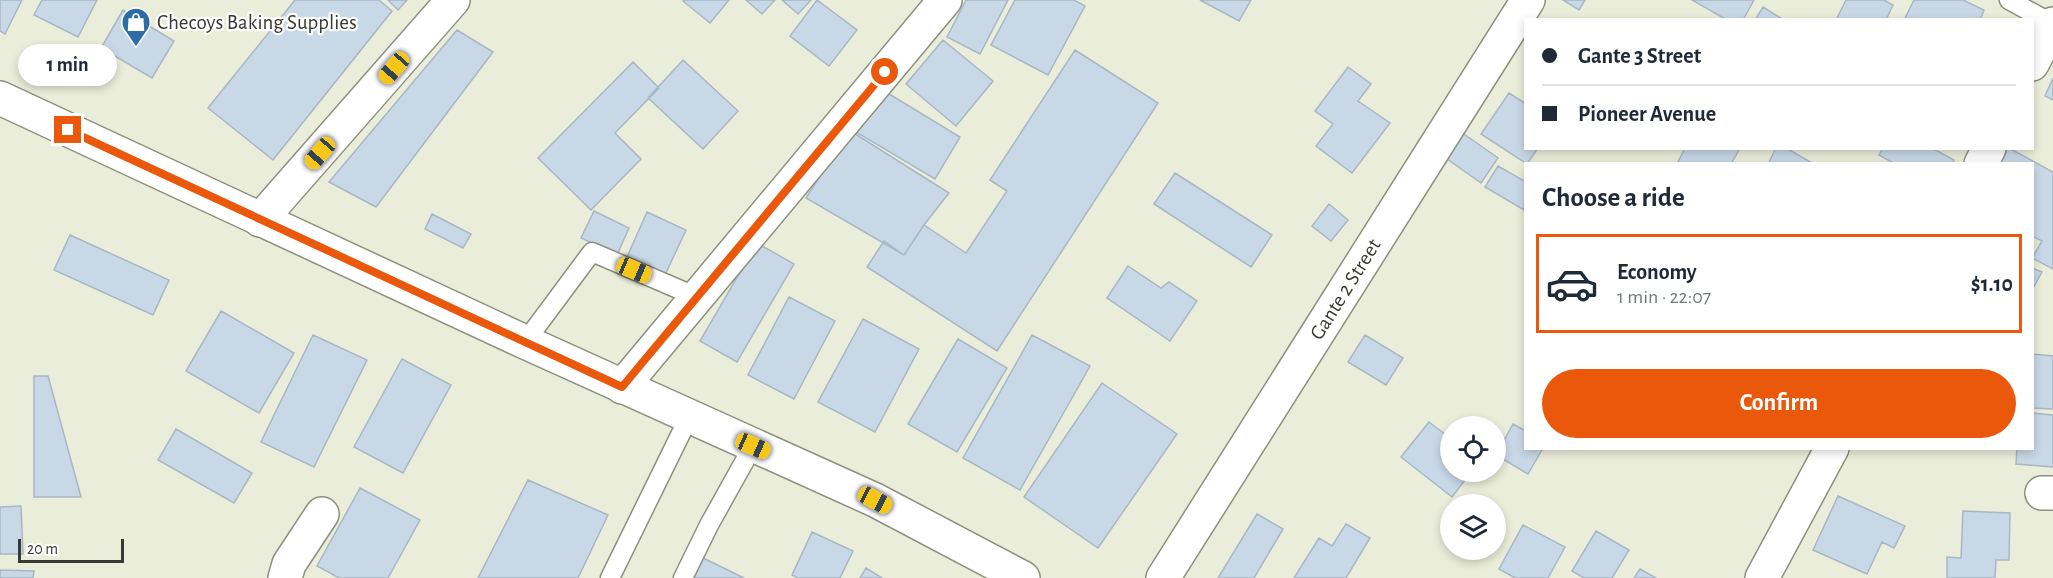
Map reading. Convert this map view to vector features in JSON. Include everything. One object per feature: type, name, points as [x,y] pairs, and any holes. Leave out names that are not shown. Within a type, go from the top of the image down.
[{"type":"main road","points":[[260,220],[453,0]]},
{"type":"main road","points":[[622,387],[945,0]]},
{"type":"main road","name":"Gante 2 Street","points":[[1163,578],[1528,0]]},
{"type":"main road","points":[[2034,60],[2053,24]]},
{"type":"main road","points":[[0,98],[622,387],[875,500],[1023,578]]},
{"type":"main road","points":[[1762,578],[1831,450]]},
{"type":"main road","points":[[285,578],[289,564],[322,514]]},
{"type":"lane","points":[[2009,0],[2053,24]]},
{"type":"lane","points":[[525,342],[592,252],[698,297]]},
{"type":"lane","points":[[610,578],[689,417]]},
{"type":"lane","points":[[683,578],[709,525],[753,446]]},
{"type":"building","points":[[0,0],[22,0],[5,34],[0,31]]},
{"type":"building","points":[[42,0],[97,0],[78,37],[34,15]]},
{"type":"building","points":[[295,0],[379,0],[392,11],[273,160],[208,108]]},
{"type":"building","points":[[388,0],[407,0],[398,10]]},
{"type":"building","points":[[684,0],[729,0],[710,23]]},
{"type":"building","points":[[746,0],[775,0],[762,14]]},
{"type":"building","points":[[782,0],[811,0],[798,14]]},
{"type":"building","points":[[817,0],[857,30],[829,66],[790,36]]},
{"type":"building","points":[[966,0],[1008,0],[980,54],[947,37]]},
{"type":"building","points":[[1015,0],[1074,0],[1085,6],[1048,75],[991,45]]},
{"type":"building","points":[[1200,0],[1251,0],[1239,21]]},
{"type":"building","points":[[1563,0],[1585,0],[1579,10]]},
{"type":"building","points":[[1692,0],[1754,0],[1744,18],[1724,18]]},
{"type":"building","points":[[1846,0],[1884,0],[1893,5],[1887,18],[1837,18]]},
{"type":"building","points":[[1914,0],[1963,0],[1984,10],[1981,18],[1905,18]]},
{"type":"building","points":[[1763,7],[1781,18],[1756,18]]},
{"type":"building","points":[[123,10],[174,41],[152,78],[101,48]]},
{"type":"building","points":[[457,30],[493,52],[376,207],[329,182]]},
{"type":"building","points":[[943,40],[993,81],[956,126],[906,84]]},
{"type":"building","points":[[1075,50],[1158,103],[997,351],[867,267],[884,241],[904,255],[924,225],[966,253],[1007,191],[990,180]]},
{"type":"building","points":[[683,60],[738,111],[703,149],[648,98]]},
{"type":"building","points":[[633,62],[659,88],[615,133],[641,159],[591,210],[538,158]]},
{"type":"building","points":[[1348,67],[1371,84],[1358,101],[1390,123],[1352,173],[1316,146],[1333,124],[1315,111]]},
{"type":"building","points":[[2053,78],[2053,100],[2045,96]]},
{"type":"building","points":[[881,89],[960,137],[935,179],[856,132]]},
{"type":"building","points":[[1509,93],[1524,103],[1524,150],[1537,150],[1528,162],[1524,162],[1481,134]]},
{"type":"building","points":[[849,130],[949,193],[904,255],[806,198]]},
{"type":"building","points":[[1461,132],[1498,158],[1481,183],[1443,156]]},
{"type":"building","points":[[1684,150],[1739,150],[1732,162],[1678,162]]},
{"type":"building","points":[[1775,150],[1790,150],[1810,162],[1769,162]]},
{"type":"building","points":[[1882,150],[1936,150],[1954,160],[1953,162],[1891,162],[1879,155]]},
{"type":"building","points":[[2002,150],[2013,150],[2053,172],[2053,269],[2034,259],[2034,255],[2042,241],[2034,237],[2034,162],[1996,162]]},
{"type":"building","points":[[1498,166],[1524,181],[1524,210],[1485,187]]},
{"type":"building","points":[[1175,173],[1272,235],[1251,267],[1154,204]]},
{"type":"building","points":[[1329,204],[1348,220],[1331,241],[1312,226]]},
{"type":"building","points":[[594,211],[629,228],[617,255],[581,238]]},
{"type":"building","points":[[647,212],[686,230],[665,275],[627,257]]},
{"type":"building","points":[[432,214],[471,234],[463,248],[425,229]]},
{"type":"building","points":[[70,235],[169,280],[153,315],[54,270]]},
{"type":"building","points":[[757,243],[794,264],[737,362],[700,341]]},
{"type":"building","points":[[1128,266],[1161,288],[1169,282],[1197,301],[1170,341],[1107,298]]},
{"type":"building","points":[[2034,269],[2042,272],[2034,286]]},
{"type":"building","points":[[789,297],[835,321],[794,399],[748,375]]},
{"type":"building","points":[[221,311],[294,353],[259,413],[186,371]]},
{"type":"building","points":[[863,319],[919,349],[875,432],[818,402]]},
{"type":"building","points":[[313,335],[367,360],[314,467],[261,442]]},
{"type":"building","points":[[1032,335],[1090,366],[1020,490],[963,458]]},
{"type":"building","points":[[1365,335],[1403,358],[1386,385],[1348,362]]},
{"type":"building","points":[[958,339],[1007,368],[957,452],[908,424]]},
{"type":"building","points":[[2034,354],[2053,356],[2053,409],[2034,408]]},
{"type":"building","points":[[402,359],[451,385],[403,473],[354,447]]},
{"type":"building","points":[[34,376],[48,376],[81,497],[34,497]]},
{"type":"building","points":[[1102,383],[1177,434],[1098,548],[1024,497]]},
{"type":"building","points":[[2034,413],[2053,415],[2053,467],[2016,464],[2017,450],[2034,450]]},
{"type":"building","points":[[1429,422],[1440,430],[1440,482],[1464,482],[1454,494],[1448,494],[1401,457]]},
{"type":"building","points":[[1513,424],[1524,430],[1524,450],[1542,450],[1528,474],[1506,461],[1506,437]]},
{"type":"building","points":[[176,429],[252,473],[234,503],[158,460]]},
{"type":"building","points":[[528,480],[608,515],[578,578],[478,578]]},
{"type":"building","points":[[360,488],[420,520],[388,578],[339,578],[317,566]]},
{"type":"building","points":[[1838,496],[1905,526],[1894,548],[1882,542],[1867,574],[1813,550]]},
{"type":"building","points":[[21,506],[23,554],[0,554],[0,507]]},
{"type":"building","points":[[1963,511],[2010,513],[2009,560],[1996,560],[1995,578],[1947,578],[1947,557],[1961,558]]},
{"type":"building","points":[[1257,514],[1283,529],[1254,578],[1218,578]]},
{"type":"building","points":[[1346,524],[1370,538],[1346,578],[1294,578],[1319,538],[1332,546]]},
{"type":"building","points":[[1523,525],[1565,547],[1548,578],[1515,578],[1499,569],[1506,560]]},
{"type":"building","points":[[1596,531],[1629,550],[1612,578],[1584,578],[1572,571]]},
{"type":"building","points":[[812,532],[853,551],[840,578],[798,578],[792,575]]},
{"type":"building","points":[[699,556],[744,578],[688,578]]},
{"type":"building","points":[[866,568],[882,578],[860,578]]},
{"type":"building","points":[[1640,569],[1656,578],[1634,578]]},
{"type":"building","points":[[0,570],[34,571],[33,578],[0,578]]},
{"type":"place","name":"Checoys Baking Supplies","points":[[136,48]]},
{"type":"route","points":[[68,130],[622,387],[885,72]]}]
